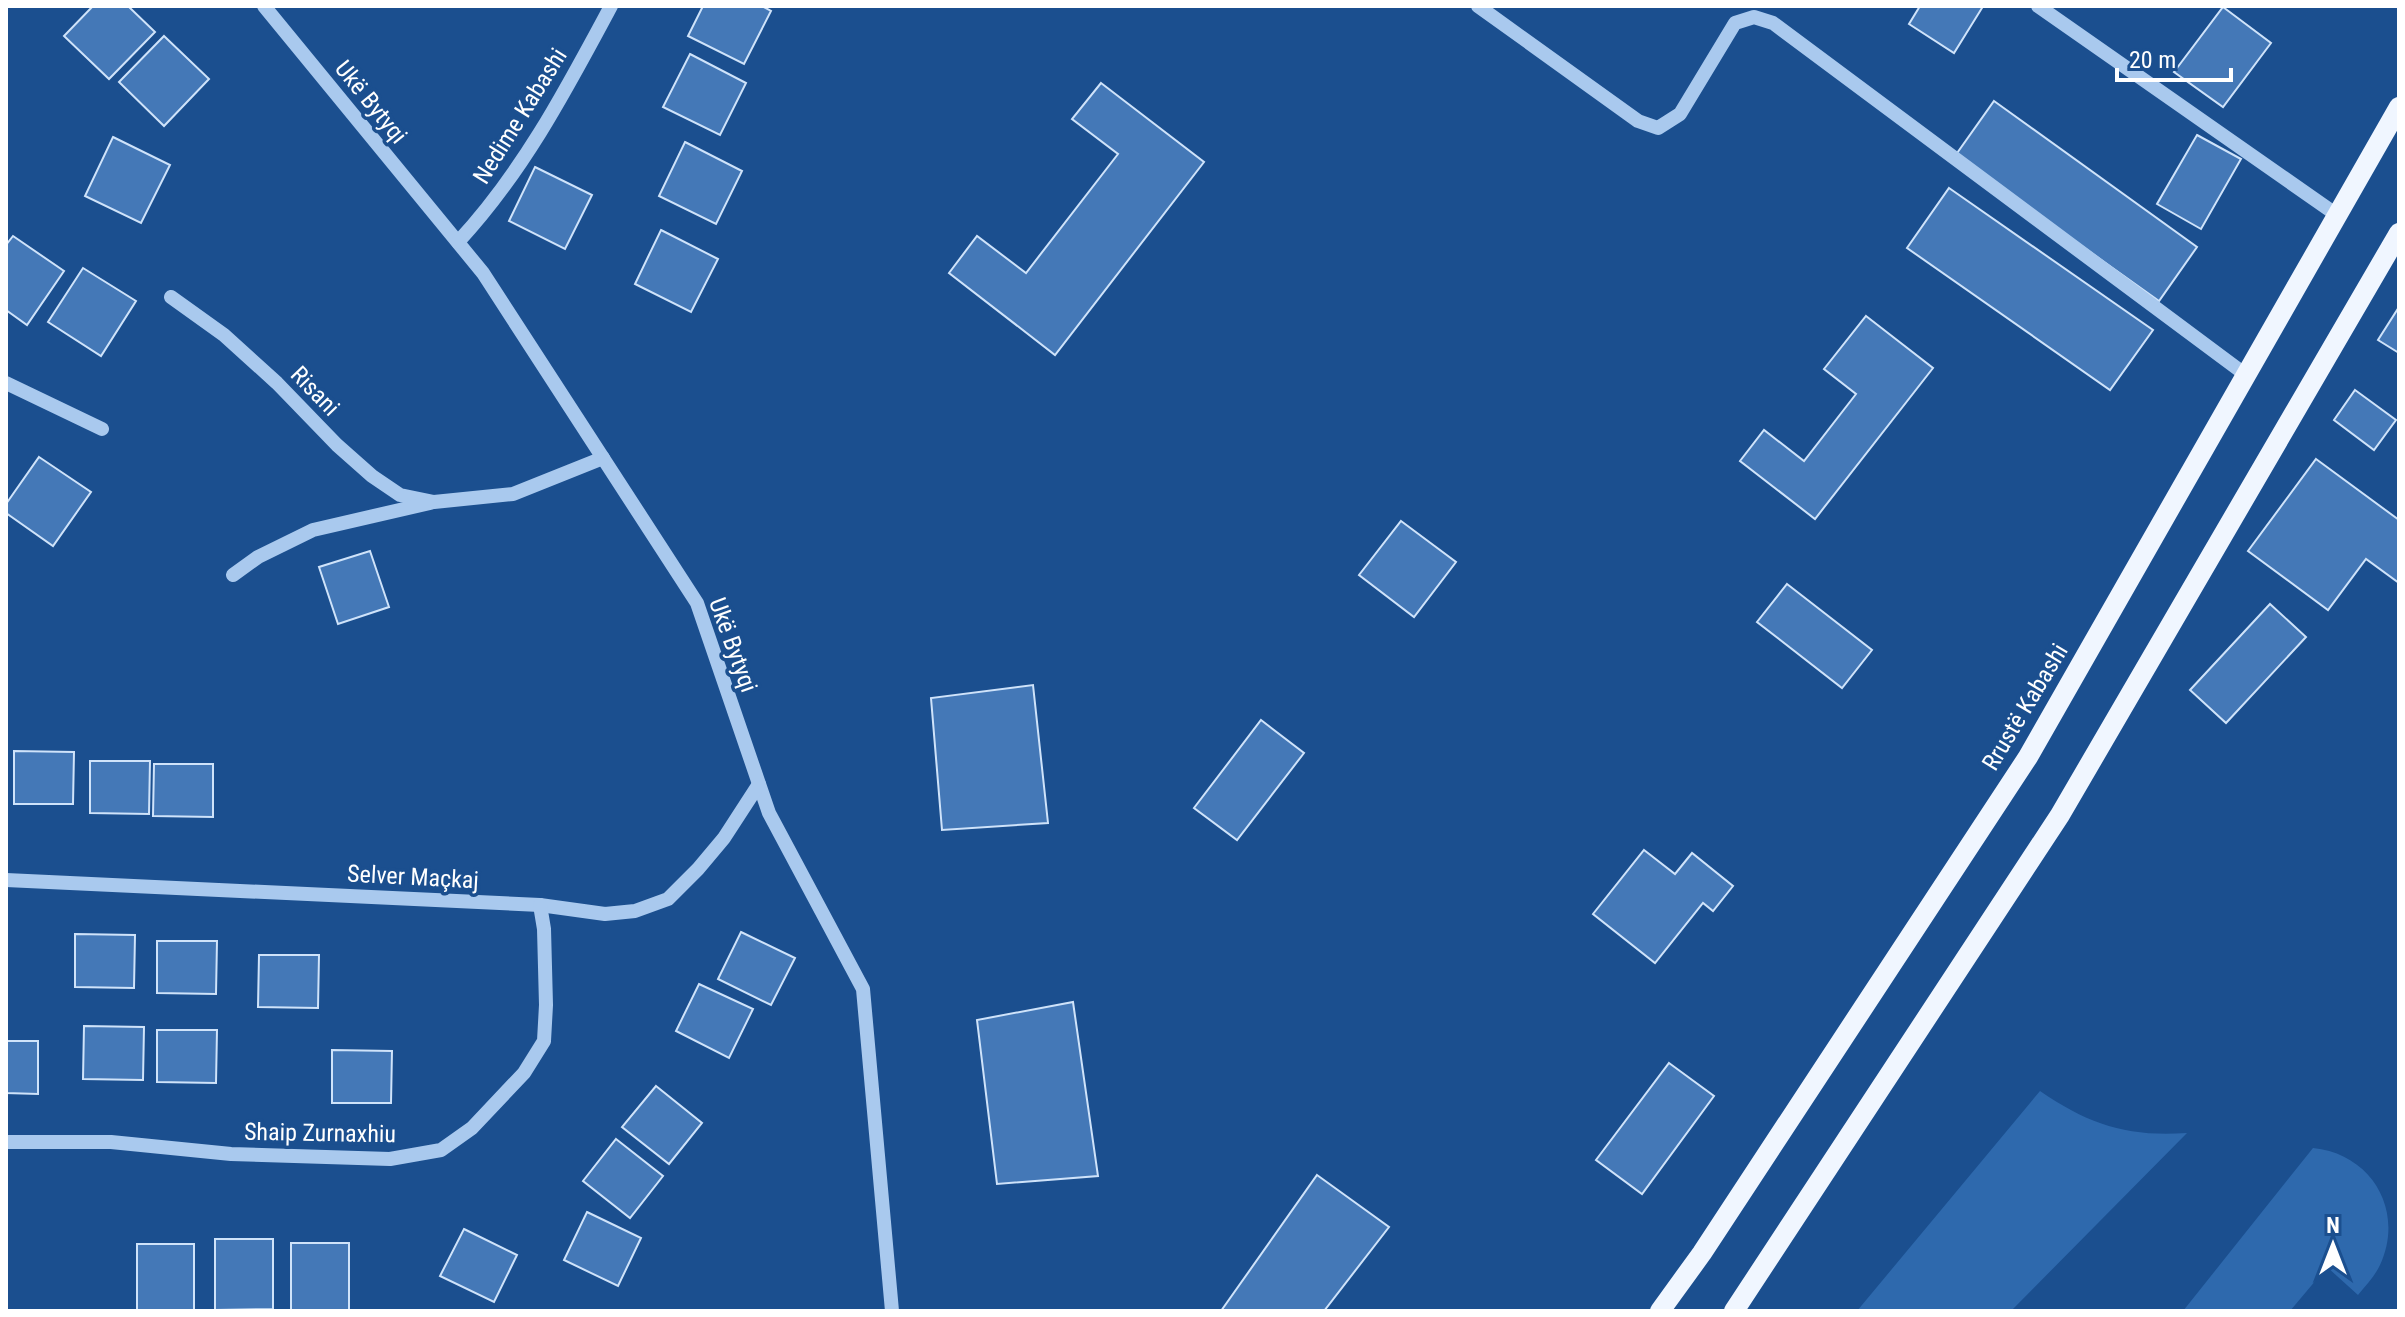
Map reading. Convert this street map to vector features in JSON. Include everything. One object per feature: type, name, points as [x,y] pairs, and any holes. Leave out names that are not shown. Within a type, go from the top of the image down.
[{"type":"main road","name":"Rrustë Kabashi","points":[[1660,1311],[1702,1253],[2028,757],[2399,107]]},
{"type":"main road","points":[[1734,1311],[2060,815],[2398,237]]},
{"type":"street","name":"Ukë Bytyqi","points":[[264,6],[483,273],[697,603],[769,813],[863,989],[892,1311]]},
{"type":"street","name":"Nedime Kabashi","points":[[458,242],[526,158],[611,6]]},
{"type":"street","points":[[1478,6],[1638,121],[1658,128],[1680,114],[1735,23],[1754,17],[1773,23],[2246,375]]},
{"type":"street","points":[[2038,6],[2337,215]]},
{"type":"street","name":"Risani","points":[[171,297],[224,335],[372,476],[400,495],[434,502]]},
{"type":"street","points":[[6,383],[102,429]]},
{"type":"street","name":"Risani","points":[[233,575],[258,557],[313,530],[434,502],[513,494],[603,458]]},
{"type":"street","name":"Selver Maçkaj","points":[[6,880],[540,905],[605,914],[635,911],[668,899],[698,869],[724,838],[759,784]]},
{"type":"street","name":"Shaip Zurnaxhiu","points":[[6,1142],[111,1142],[231,1154],[390,1159],[441,1150],[472,1128],[524,1073],[544,1041],[544,929],[540,905]]},
{"type":"shaded area","points":[[2040,1091],[2076,1112],[2110,1126],[2146,1133],[2187,1133],[2011,1311],[1857,1311]]},
{"type":"shaded area","points":[[2313,1148],[2352,1161],[2367,1173],[2378,1188],[2388,1225],[2387,1245],[2380,1265],[2370,1280],[2358,1295],[2327,1267],[2290,1311],[2183,1311]]},
{"type":"building","points":[[93,6],[128,6],[155,32],[109,79],[64,36]]},
{"type":"building","points":[[703,6],[762,6],[771,11],[744,64],[688,36]]},
{"type":"building","points":[[1920,6],[1982,8],[1954,53],[1909,24]]},
{"type":"building","points":[[2223,7],[2271,43],[2223,107],[2174,72]]},
{"type":"building","points":[[164,36],[209,79],[164,126],[119,82]]},
{"type":"building","points":[[690,54],[746,83],[720,135],[663,107]]},
{"type":"building","points":[[1101,83],[1204,162],[1055,355],[949,273],[977,236],[1026,273],[1118,154],[1072,119]]},
{"type":"building","points":[[1994,101],[2197,247],[2159,301],[1955,156]]},
{"type":"building","points":[[2197,135],[2241,159],[2201,229],[2157,204]]},
{"type":"building","points":[[113,137],[170,165],[141,223],[85,196]]},
{"type":"building","points":[[685,142],[742,171],[716,224],[659,196]]},
{"type":"building","points":[[535,167],[592,195],[565,249],[509,221]]},
{"type":"building","points":[[1949,188],[2153,330],[2110,390],[1907,248]]},
{"type":"building","points":[[661,230],[718,259],[691,312],[635,284]]},
{"type":"building","points":[[13,236],[64,271],[27,325],[6,310],[6,245]]},
{"type":"building","points":[[83,268],[136,301],[101,356],[48,322]]},
{"type":"building","points":[[2399,307],[2399,353],[2378,340]]},
{"type":"building","points":[[1866,316],[1933,368],[1815,519],[1740,461],[1764,430],[1804,461],[1856,394],[1824,369]]},
{"type":"building","points":[[2355,390],[2396,420],[2374,450],[2334,420]]},
{"type":"building","points":[[39,457],[91,492],[53,546],[6,513],[6,504]]},
{"type":"building","points":[[2316,459],[2399,520],[2399,583],[2366,559],[2328,610],[2248,551]]},
{"type":"building","points":[[1401,521],[1456,562],[1414,617],[1359,575]]},
{"type":"building","points":[[370,551],[389,607],[338,624],[319,567]]},
{"type":"building","points":[[1787,584],[1872,650],[1842,688],[1757,622]]},
{"type":"building","points":[[2270,604],[2306,637],[2226,723],[2190,690]]},
{"type":"building","points":[[1033,685],[1048,823],[942,830],[931,698]]},
{"type":"building","points":[[1261,720],[1304,753],[1237,840],[1194,808]]},
{"type":"building","points":[[14,751],[74,752],[73,804],[14,804]]},
{"type":"building","points":[[90,761],[150,761],[149,814],[90,813]]},
{"type":"building","points":[[154,764],[213,764],[213,817],[153,816]]},
{"type":"building","points":[[1644,850],[1675,874],[1692,853],[1733,886],[1713,911],[1703,903],[1655,963],[1593,914]]},
{"type":"building","points":[[741,932],[795,958],[771,1005],[718,979]]},
{"type":"building","points":[[75,934],[135,935],[134,988],[75,987]]},
{"type":"building","points":[[157,941],[217,941],[216,994],[157,993]]},
{"type":"building","points":[[259,955],[319,955],[318,1008],[258,1007]]},
{"type":"building","points":[[699,984],[753,1009],[729,1058],[676,1031]]},
{"type":"building","points":[[1073,1002],[1098,1176],[997,1184],[977,1020]]},
{"type":"building","points":[[84,1026],[144,1027],[143,1080],[83,1079]]},
{"type":"building","points":[[157,1030],[217,1030],[216,1083],[157,1082]]},
{"type":"building","points":[[6,1041],[38,1041],[38,1094],[6,1093]]},
{"type":"building","points":[[332,1050],[392,1051],[391,1103],[332,1103]]},
{"type":"building","points":[[1669,1063],[1714,1096],[1642,1194],[1596,1160]]},
{"type":"building","points":[[656,1086],[702,1123],[669,1164],[622,1127]]},
{"type":"building","points":[[616,1139],[663,1176],[630,1218],[583,1181]]},
{"type":"building","points":[[1317,1175],[1389,1227],[1324,1311],[1221,1311]]},
{"type":"building","points":[[587,1212],[641,1238],[618,1286],[564,1260]]},
{"type":"building","points":[[464,1229],[517,1255],[494,1302],[440,1276]]},
{"type":"building","points":[[215,1239],[273,1239],[273,1309],[215,1310]]},
{"type":"building","points":[[291,1243],[349,1243],[349,1311],[291,1311]]},
{"type":"building","points":[[137,1244],[194,1244],[194,1311],[137,1311]]}]
